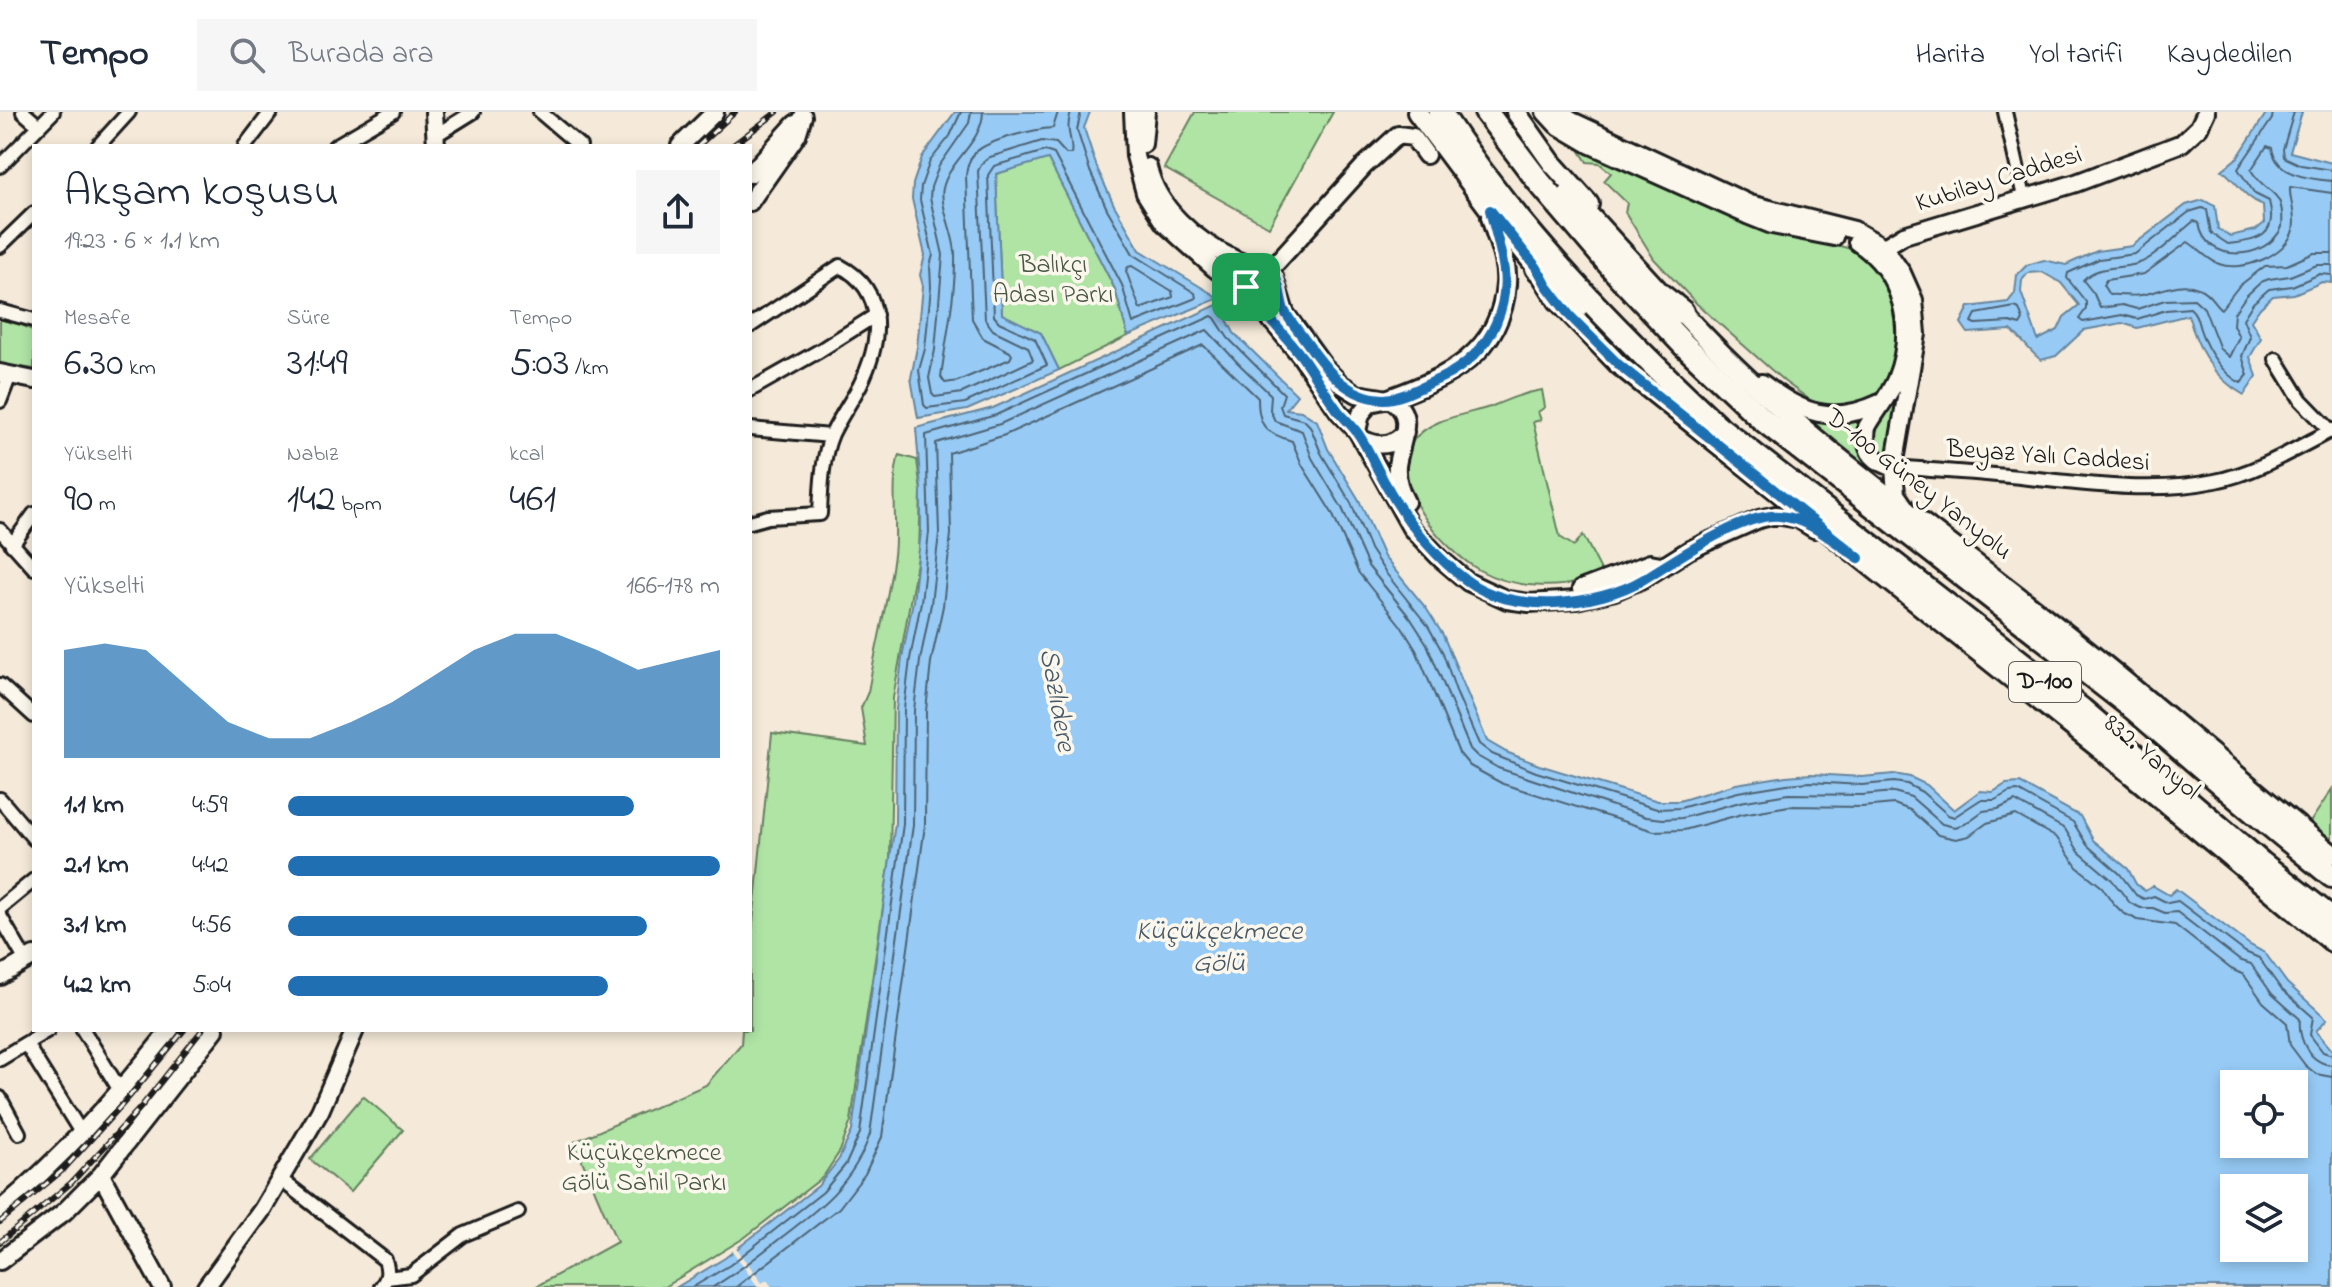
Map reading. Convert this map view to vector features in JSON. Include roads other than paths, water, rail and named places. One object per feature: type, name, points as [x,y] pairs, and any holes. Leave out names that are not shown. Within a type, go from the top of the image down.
[{"type":"highway","name":"D-100","points":[[1440,112],[1512,215],[1669,380],[1751,454],[2082,710],[2261,863],[2332,919]]},
{"type":"highway","name":"D-100","points":[[1492,120],[1621,278],[1762,419],[2099,681],[2332,876]]},
{"type":"highway","points":[[1492,120],[1520,143],[1649,284],[1682,312]]},
{"type":"highway","points":[[1537,268],[1670,394],[1704,423],[1751,454]]},
{"type":"main road","points":[[434,112],[436,141]]},
{"type":"main road","points":[[682,144],[715,112]]},
{"type":"main road","points":[[1133,112],[1135,156],[1145,193],[1164,223],[1251,296],[1259,300],[1268,299],[1277,288]]},
{"type":"main road","points":[[1146,112],[1143,143],[1150,177],[1161,200],[1180,222],[1206,244],[1276,278],[1285,313],[1332,376],[1357,394],[1386,399],[1404,412],[1405,432],[1397,468],[1398,484],[1403,497],[1431,538],[1471,574],[1490,585],[1521,593],[1565,592],[1616,584]]},
{"type":"main road","name":"832. Yanyol","points":[[1417,112],[1570,316],[1619,365],[2110,757],[2332,942]]},
{"type":"main road","name":"D-100 Güney Yanyolu","points":[[1516,112],[1552,163],[1682,312],[1775,405],[1912,516],[2089,651],[2332,854]]},
{"type":"main road","points":[[1545,112],[1557,125],[1591,145],[1747,215],[1772,225],[1857,242],[1875,253],[1891,276],[1903,304],[1905,328],[1903,354],[1896,379],[1867,427],[1866,445],[1871,457],[1894,467]]},
{"type":"main road","points":[[1559,112],[1572,121],[1750,204],[1854,230],[1884,247],[1902,273],[1914,300],[1917,334],[1894,467],[1896,494],[1912,516]]},
{"type":"main road","name":"Kubilay Caddesi","points":[[1884,247],[1913,231],[2076,183],[2182,143],[2199,127],[2206,112]]},
{"type":"main road","points":[[752,171],[772,146],[806,114]]},
{"type":"main road","points":[[752,199],[797,135],[806,114]]},
{"type":"main road","points":[[1426,155],[1413,137],[1398,135],[1263,270],[1251,273],[1246,282],[1251,296],[1300,355],[1339,412],[1359,435],[1411,528],[1441,559],[1468,582],[1507,600],[1529,603],[1576,600],[1616,584],[1650,563],[1663,565],[1717,536],[1776,515],[1798,519],[1859,558]]},
{"type":"main road","points":[[1359,435],[1365,408],[1376,400],[1386,399],[1451,373],[1475,354],[1490,336],[1506,284],[1504,259],[1490,210]]},
{"type":"main road","points":[[5,374],[32,380]]},
{"type":"main road","points":[[1744,374],[1807,412],[1861,412],[1882,402]]},
{"type":"main road","points":[[1359,435],[1375,444],[1388,445],[1405,432]]},
{"type":"main road","points":[[0,976],[30,958]]},
{"type":"main road","points":[[0,1210],[35,1181],[82,1134],[121,1092],[168,1032]]},
{"type":"main road","points":[[0,1261],[64,1212],[101,1175],[213,1032]]},
{"type":"main road","points":[[338,1070],[348,1032]]},
{"type":"main road","points":[[206,1287],[262,1210],[320,1111],[354,1032]]},
{"type":"main road","points":[[338,1070],[366,1032]]},
{"type":"main road","points":[[101,1175],[162,1287]]},
{"type":"street","points":[[23,112],[39,126]]},
{"type":"street","points":[[0,166],[53,112]]},
{"type":"street","points":[[100,144],[129,112]]},
{"type":"street","points":[[247,144],[271,112]]},
{"type":"street","points":[[338,144],[393,112]]},
{"type":"street","points":[[436,141],[473,112]]},
{"type":"street","points":[[540,112],[578,144]]},
{"type":"street","points":[[2005,112],[2024,197]]},
{"type":"street","points":[[0,246],[32,215]]},
{"type":"street","points":[[752,325],[840,266],[857,275],[869,288],[876,315],[873,354],[831,436],[820,514],[768,517],[752,521]]},
{"type":"street","points":[[0,311],[31,314]]},
{"type":"street","points":[[752,389],[876,315]]},
{"type":"street","points":[[2276,359],[2301,400],[2331,431]]},
{"type":"street","points":[[0,401],[5,374]]},
{"type":"street","points":[[752,429],[831,436]]},
{"type":"street","name":"Beyaz Yalı Caddesi","points":[[1894,467],[2155,489],[2217,481],[2245,473],[2331,431]]},
{"type":"street","points":[[12,545],[32,517]]},
{"type":"street","points":[[0,530],[32,566]]},
{"type":"street","points":[[0,685],[32,714]]},
{"type":"street","points":[[0,799],[32,837]]},
{"type":"street","points":[[0,908],[32,882]]},
{"type":"street","points":[[0,916],[30,958]]},
{"type":"street","points":[[0,1059],[45,1032]]},
{"type":"street","points":[[84,1032],[121,1092]]},
{"type":"street","points":[[26,1044],[82,1134]]},
{"type":"street","points":[[0,1098],[19,1133]]},
{"type":"street","points":[[280,1179],[385,1260],[388,1269],[384,1283]]},
{"type":"street","points":[[384,1283],[411,1275],[463,1235],[518,1212]]},
{"type":"water","points":[[955,112],[1090,112],[1084,128],[1097,168],[1140,250],[1219,298],[1128,336],[1115,289],[1048,159],[996,174],[1002,314],[1041,333],[1059,370],[967,410],[918,418],[911,378],[923,286],[920,275],[925,255],[912,199],[913,184],[922,157]]},
{"type":"water","points":[[2267,112],[2302,112],[2290,152],[2332,163],[2332,283],[2322,282],[2294,294],[2273,296],[2260,308],[2251,321],[2261,338],[2250,357],[2257,376],[2244,395],[2223,380],[2208,361],[2188,315],[2137,328],[2122,323],[2084,330],[2056,356],[2041,360],[2011,330],[1968,333],[1961,323],[1969,307],[2008,302],[2015,293],[2017,275],[2027,265],[2044,260],[2066,265],[2097,251],[2132,246],[2186,205],[2203,200],[2215,206],[2218,229],[2230,236],[2256,230],[2264,223],[2263,205],[2251,198],[2222,170],[2238,157]],"holes":[[[2042,272],[2061,283],[2079,305],[2064,317],[2058,330],[2038,340],[2021,292],[2022,280],[2028,273]]]},
{"type":"water","name":"Küçükçekmece Gölü","points":[[1219,304],[1234,333],[1297,395],[1286,409],[1301,411],[1317,421],[1328,449],[1359,500],[1384,557],[1426,608],[1443,635],[1487,741],[1539,765],[1658,801],[1679,801],[1736,784],[1786,776],[1862,777],[1894,774],[1927,785],[1954,810],[1980,791],[1993,792],[2006,784],[2020,783],[2080,816],[2093,840],[2128,869],[2136,884],[2145,891],[2153,886],[2169,895],[2176,889],[2265,953],[2287,983],[2327,1019],[2316,1031],[2332,1050],[2332,1287],[677,1287],[725,1258],[818,1186],[839,1159],[852,1131],[895,823],[896,709],[921,532],[916,428],[993,408]]},
{"type":"railway","points":[[700,144],[735,112]]},
{"type":"railway","points":[[735,144],[777,112]]},
{"type":"railway","points":[[0,1222],[64,1169],[182,1032]]},
{"type":"railway","points":[[0,1242],[71,1183],[141,1107],[200,1032]]},
{"type":"park label","name":"Balıkçı Adası Parkı","points":[[1053,281]]},
{"type":"park label","name":"Küçükçekmece Gölü Sahil Parkı","points":[[644,1169]]},
{"type":"water label","name":"Sazlıdere","points":[[1056,700]]}]
